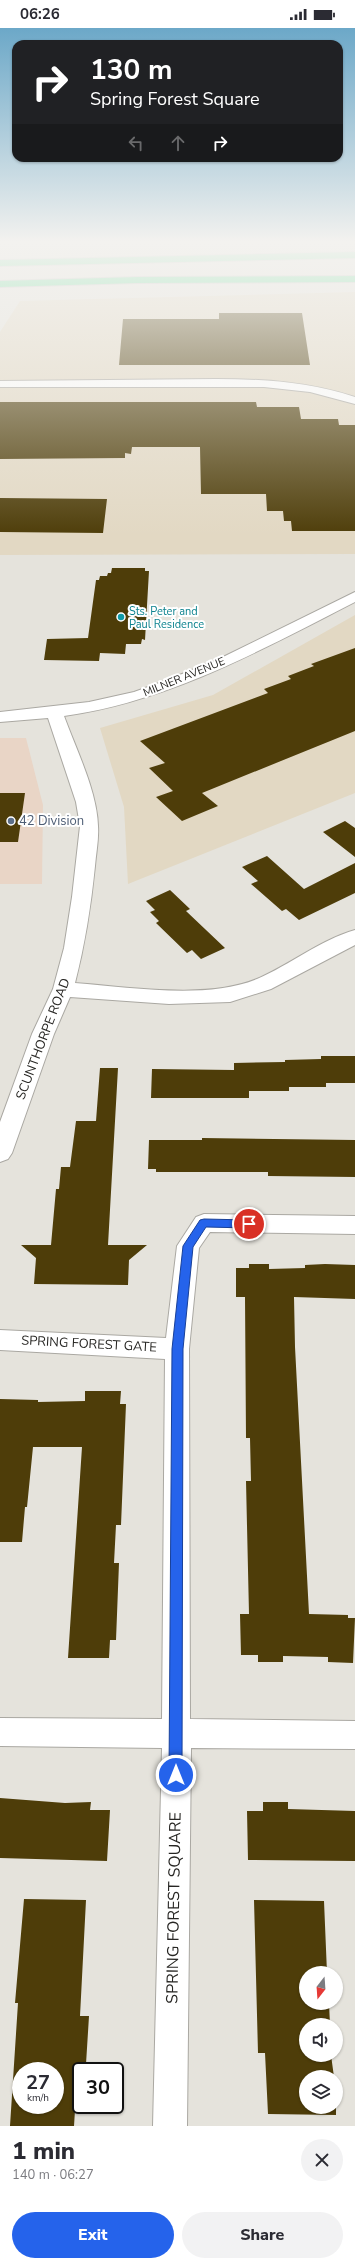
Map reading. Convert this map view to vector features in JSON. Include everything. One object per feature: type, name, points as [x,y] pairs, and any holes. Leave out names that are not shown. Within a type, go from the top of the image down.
[{"type":"street","points":[[0,384],[251,383],[298,387],[339,395],[355,401]]},
{"type":"street","name":"MILNER AVENUE","points":[[0,717],[54,713],[140,695],[182,680],[248,650],[355,596]]},
{"type":"street","name":"SCUNTHORPE ROAD","points":[[0,1153],[6,1121],[63,989],[78,921],[89,826],[85,802],[73,763],[54,713]]},
{"type":"street","points":[[63,989],[169,997],[230,995],[264,984],[355,937]]},
{"type":"street","name":"SPRING FOREST SQUARE","points":[[170,2126],[176,1733],[177,1349],[188,1246],[204,1223],[355,1225]]},
{"type":"street","name":"SPRING FOREST GATE","points":[[0,1340],[177,1349]]},
{"type":"street","points":[[0,1732],[355,1735]]},
{"type":"shaded area","points":[[0,340],[355,340],[355,554],[0,555]]},
{"type":"shaded area","points":[[355,615],[355,793],[128,884],[124,807],[100,728],[213,695]]},
{"type":"shaded area","points":[[0,738],[26,738],[43,805],[42,884],[0,884]]},
{"type":"building","points":[[121,340],[306,340],[310,365],[119,365]]},
{"type":"building","points":[[0,402],[256,402],[257,407],[299,407],[301,419],[338,419],[339,425],[355,425],[355,531],[292,531],[291,521],[284,521],[283,511],[267,511],[266,494],[201,494],[200,447],[132,447],[131,454],[125,453],[125,458],[0,459]]},
{"type":"building","points":[[0,498],[107,499],[103,533],[0,532]]},
{"type":"building","name":"Sts. Peter and Paul Residence","points":[[112,568],[145,568],[145,571],[149,571],[145,640],[142,639],[141,644],[126,644],[125,654],[100,653],[99,661],[44,660],[47,639],[88,638],[96,580],[99,580],[100,576],[107,576],[108,573],[111,573]]},
{"type":"building","points":[[355,648],[355,731],[202,793],[218,806],[182,821],[156,797],[173,791],[149,768],[165,763],[140,741],[268,693],[264,689],[291,679],[288,676],[314,666],[311,664]]},
{"type":"building","name":"42 Division","points":[[0,793],[25,793],[18,842],[0,842]]},
{"type":"building","points":[[345,821],[355,828],[355,857],[323,832]]},
{"type":"building","points":[[267,856],[304,889],[355,863],[355,893],[299,920],[286,909],[282,911],[251,884],[258,881],[242,867]]},
{"type":"building","points":[[170,890],[190,909],[186,911],[225,948],[201,959],[192,950],[187,953],[156,923],[159,921],[150,912],[155,910],[146,901]]},
{"type":"building","points":[[321,1056],[355,1056],[355,1083],[326,1083],[326,1087],[289,1087],[289,1091],[249,1091],[249,1098],[151,1098],[152,1069],[234,1070],[234,1063],[285,1062],[285,1060],[321,1059]]},
{"type":"building","points":[[100,1068],[118,1068],[108,1245],[147,1245],[129,1260],[128,1285],[34,1284],[36,1258],[21,1245],[51,1245],[56,1189],[59,1189],[61,1167],[70,1167],[76,1121],[96,1121]]},
{"type":"building","points":[[202,1138],[355,1140],[355,1177],[268,1176],[268,1172],[156,1172],[156,1169],[148,1169],[149,1140],[202,1140]]},
{"type":"building","points":[[249,1264],[269,1264],[269,1269],[305,1268],[305,1265],[325,1264],[355,1265],[355,1299],[294,1297],[295,1347],[309,1614],[348,1615],[348,1618],[355,1618],[353,1663],[328,1662],[328,1657],[283,1656],[283,1662],[258,1662],[258,1655],[241,1655],[240,1614],[249,1614],[246,1481],[251,1481],[250,1438],[246,1438],[245,1297],[236,1297],[236,1268],[249,1268]]},
{"type":"building","points":[[85,1391],[121,1391],[120,1404],[126,1404],[121,1525],[116,1525],[114,1563],[119,1563],[116,1640],[110,1640],[109,1658],[68,1658],[82,1447],[33,1447],[22,1542],[0,1542],[0,1399],[38,1400],[38,1402],[85,1401]]},
{"type":"building","points":[[0,1798],[65,1803],[91,1802],[90,1810],[110,1810],[107,1861],[0,1858]]},
{"type":"building","points":[[263,1802],[288,1802],[288,1809],[355,1811],[355,1861],[248,1860],[247,1811],[263,1811]]},
{"type":"building","points":[[24,1899],[86,1900],[80,2016],[89,2016],[86,2062],[72,2062],[72,2114],[75,2114],[74,2126],[10,2126],[12,2095],[12,2114],[64,2114],[64,2062],[14,2062],[18,2003],[15,2003]]},
{"type":"building","points":[[254,1900],[324,1901],[327,1966],[299,1966],[299,2010],[329,2010],[330,2018],[299,2018],[299,2062],[332,2062],[333,2070],[299,2070],[299,2114],[336,2115],[268,2114],[265,2053],[258,2053]]},
{"type":"place","name":"Sts. Peter and Paul Residence","points":[[121,617]]},
{"type":"place","name":"42 Division","points":[[11,821]]},
{"type":"route","points":[[176,1775],[177,1349],[188,1246],[204,1223],[249,1224]]}]
